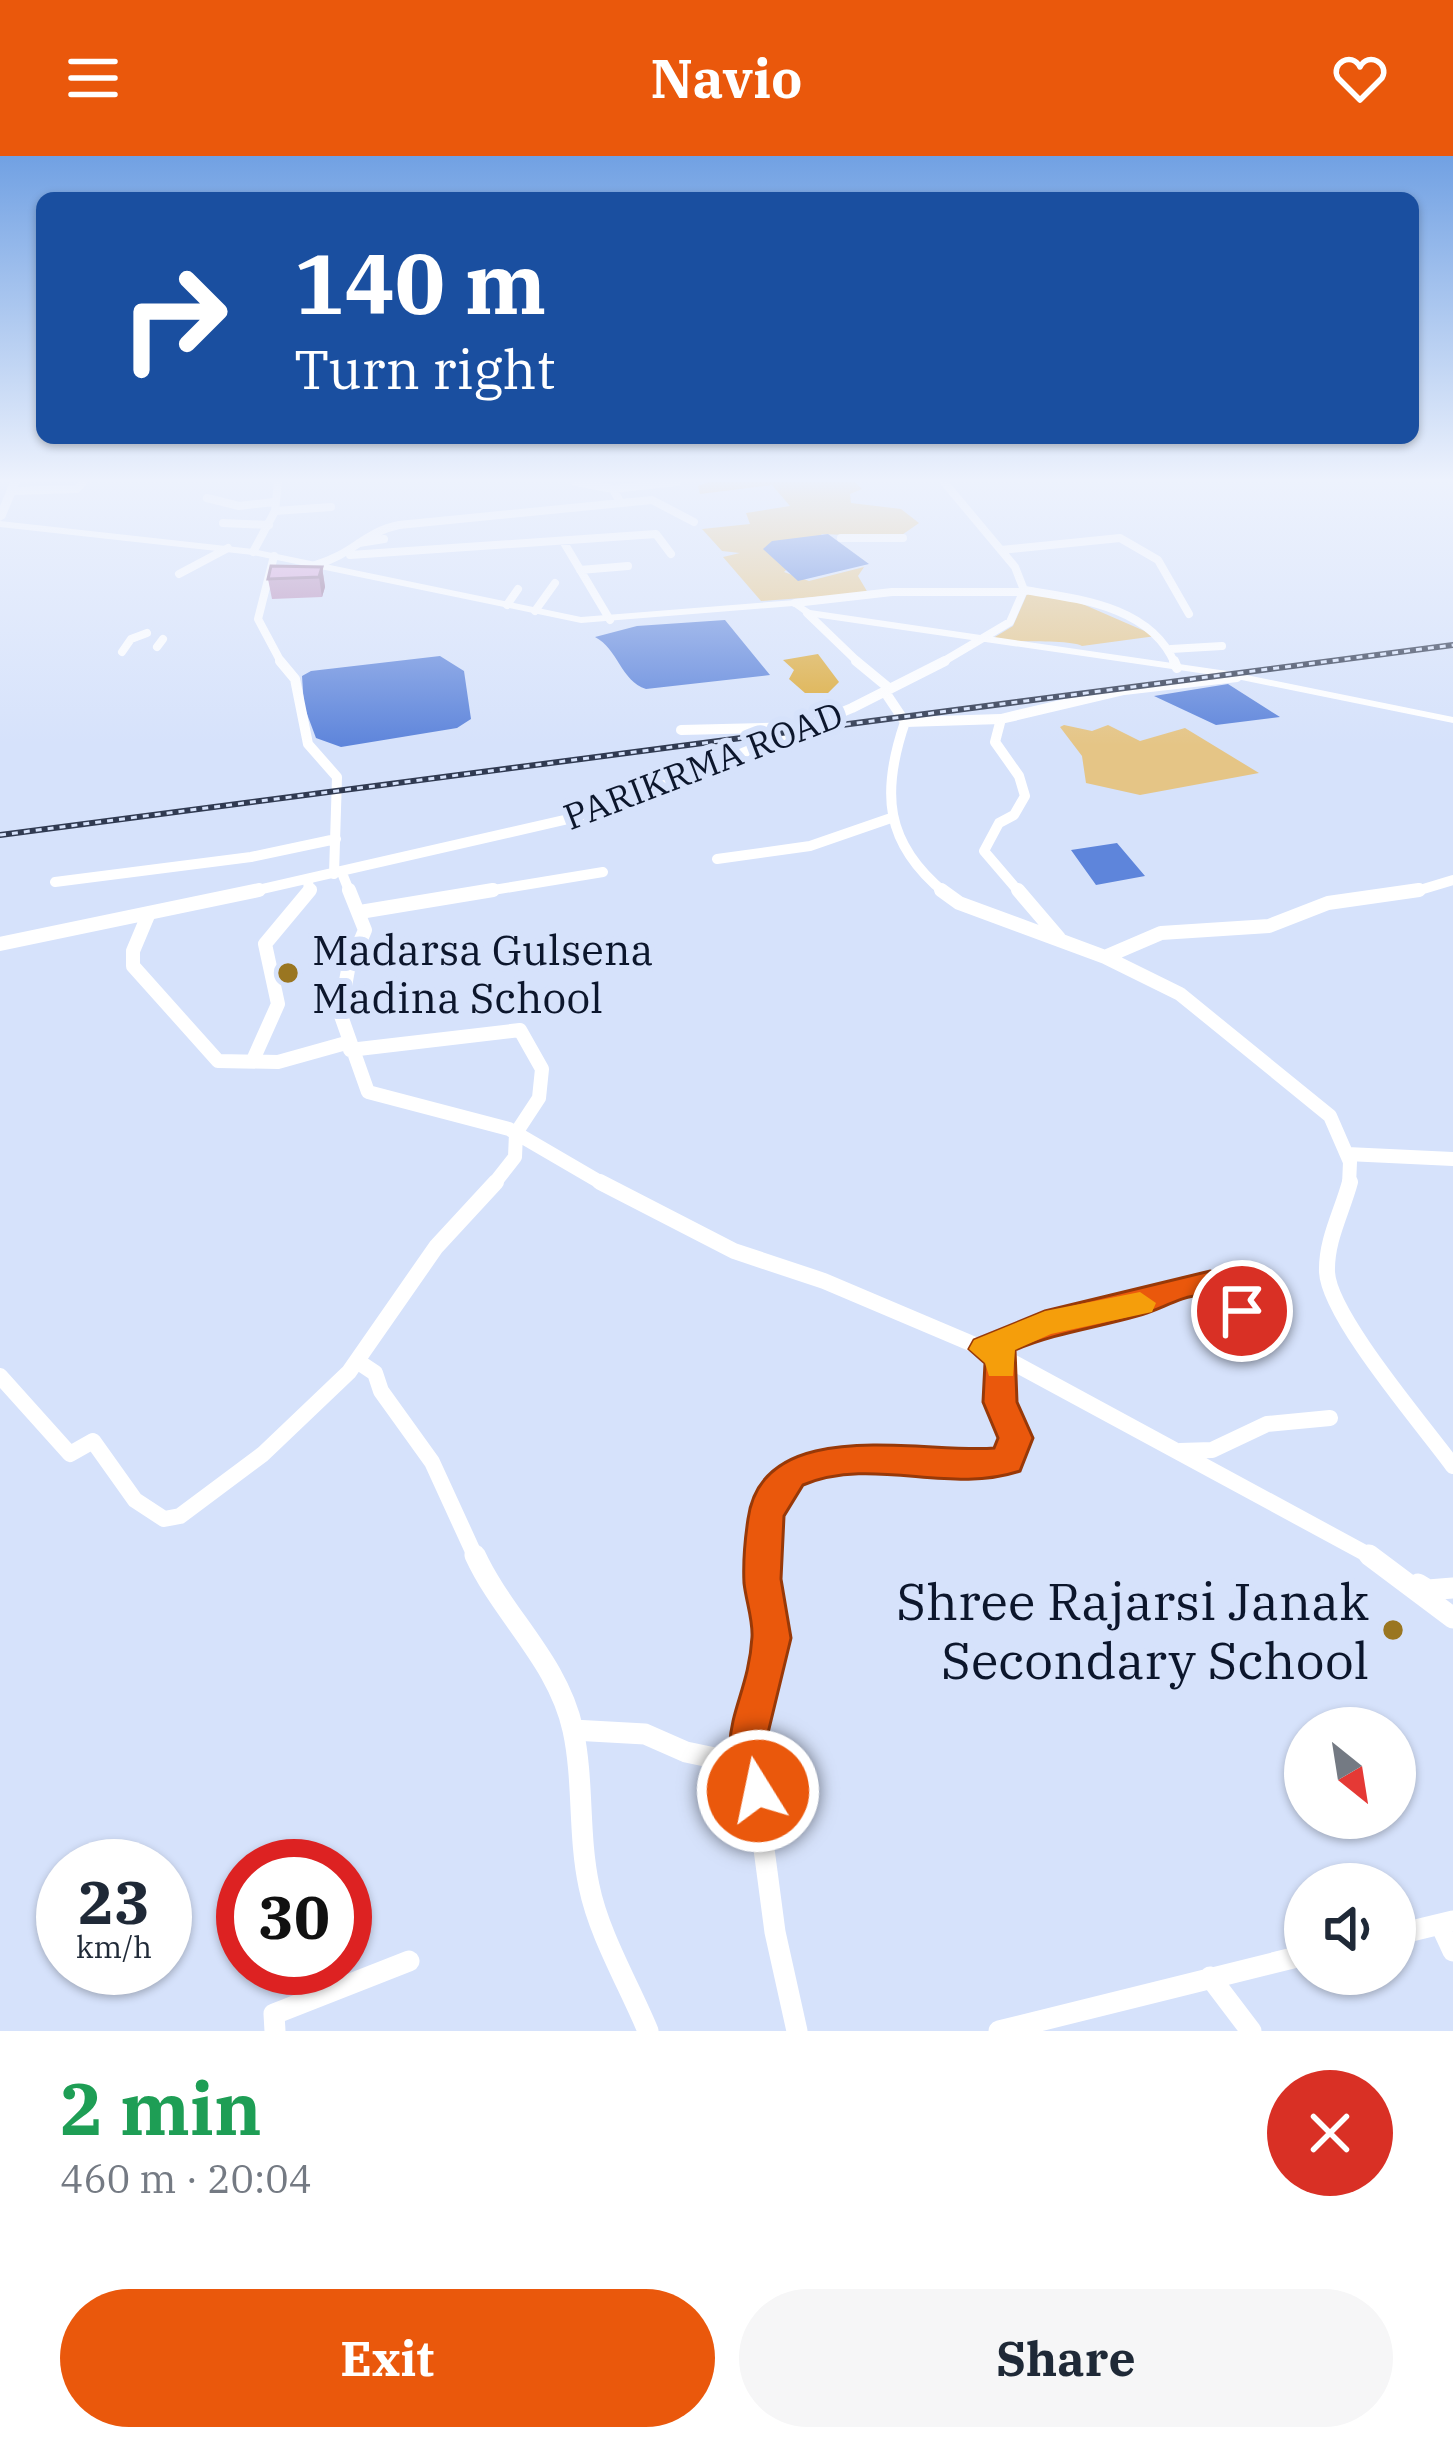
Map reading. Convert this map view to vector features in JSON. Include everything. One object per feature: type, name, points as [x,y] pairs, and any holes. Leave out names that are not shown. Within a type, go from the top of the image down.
[{"type":"main road","points":[[337,570],[535,611],[610,620],[795,603],[807,613],[1237,677],[1453,720]]},
{"type":"street","points":[[187,570],[179,574],[206,572]]},
{"type":"street","points":[[270,570],[257,614],[271,650],[295,680],[308,744],[337,777],[338,873],[360,912],[364,930],[340,993],[348,1047],[361,1062],[368,1092],[516,1132],[628,1199],[734,1251],[824,1281],[993,1353],[1331,1531],[1428,1590],[1453,1588]]},
{"type":"street","points":[[586,570],[580,570],[610,620]]},
{"type":"street","points":[[1012,570],[1024,591]]},
{"type":"street","points":[[1163,570],[1189,614]]},
{"type":"street","points":[[535,611],[555,583]]},
{"type":"street","points":[[507,605],[518,589]]},
{"type":"street","points":[[795,603],[892,592],[1024,591],[1100,607],[1156,632],[1172,649],[1177,668]]},
{"type":"street","name":"PARIKRMA ROAD","points":[[0,944],[599,812],[888,690],[985,641],[1010,622],[1024,591]]},
{"type":"street","points":[[807,613],[821,632],[888,690],[905,722],[888,771],[891,818],[904,848],[948,896],[1105,957],[1180,994],[1320,1105],[1339,1129],[1351,1186],[1328,1260],[1331,1292],[1345,1319],[1453,1466]]},
{"type":"street","points":[[122,652],[131,639],[147,633]]},
{"type":"street","points":[[1172,649],[1222,646]]},
{"type":"street","points":[[905,722],[967,716],[1001,719],[1124,690],[1237,677]]},
{"type":"street","points":[[1001,719],[994,742],[1026,790],[1026,802],[1017,816],[999,823],[984,851],[1059,938]]},
{"type":"street","points":[[681,730],[782,723],[800,727]]},
{"type":"street","points":[[717,860],[810,846],[891,818]]},
{"type":"street","points":[[55,882],[251,857],[336,839]]},
{"type":"street","points":[[360,912],[602,872]]},
{"type":"street","points":[[253,1060],[278,1004],[265,944],[310,892],[308,879]]},
{"type":"street","points":[[1105,957],[1161,933],[1269,926],[1310,915],[1328,903],[1400,896],[1453,880]]},
{"type":"street","points":[[0,1376],[70,1454],[93,1442],[135,1500],[164,1519],[180,1516],[263,1454],[357,1361],[436,1247],[515,1157],[516,1132],[539,1098],[542,1069],[520,1030],[348,1047],[300,1058],[218,1060],[133,966],[131,947],[149,922],[149,913]]},
{"type":"street","points":[[1347,1154],[1453,1160]]},
{"type":"street","points":[[993,1353],[1045,1324],[1136,1305],[1189,1284],[1210,1283],[1233,1310],[1275,1298]]},
{"type":"street","points":[[797,2031],[769,1918],[764,1826],[747,1733],[771,1638],[763,1579],[767,1504],[790,1474],[810,1466],[882,1458],[957,1466],[1007,1461],[1015,1438],[1000,1402],[993,1353]]},
{"type":"street","points":[[357,1361],[374,1372],[381,1391],[432,1462],[490,1588],[538,1647],[573,1730],[579,1832],[590,1893],[648,2031]]},
{"type":"street","points":[[1173,1451],[1212,1450],[1267,1424],[1330,1418]]},
{"type":"street","points":[[1401,1576],[1453,1618]]},
{"type":"street","points":[[573,1730],[607,1736],[645,1734],[686,1752],[753,1766]]},
{"type":"street","points":[[1416,1930],[1447,1923],[1453,1951]]},
{"type":"street","points":[[999,2031],[1284,1960]]},
{"type":"street","points":[[275,2031],[274,2014],[409,1961]]},
{"type":"street","points":[[1210,1977],[1251,2031]]},
{"type":"shaded area","points":[[734,570],[786,570],[809,581],[862,570],[858,576],[868,593],[761,601]]},
{"type":"shaded area","points":[[1028,592],[1071,599],[1156,636],[1082,646],[990,640],[1013,626]]},
{"type":"shaded area","points":[[818,654],[839,682],[828,693],[805,693],[789,679],[794,670],[783,660]]},
{"type":"shaded area","points":[[1108,725],[1140,741],[1185,728],[1259,773],[1140,795],[1086,783],[1082,756],[1060,727],[1092,731]]},
{"type":"water","points":[[785,570],[846,570],[798,581]]},
{"type":"water","points":[[725,620],[770,675],[646,689],[631,679],[595,637],[637,626]]},
{"type":"water","points":[[440,656],[464,671],[471,719],[457,728],[341,747],[316,738],[304,706],[302,676],[311,671]]},
{"type":"water","points":[[1228,684],[1280,717],[1216,725],[1154,696]]},
{"type":"water","points":[[1117,843],[1145,876],[1096,885],[1071,850]]},
{"type":"building","points":[[270,570],[321,570],[319,577],[268,579]]},
{"type":"railway","points":[[0,835],[1453,645]]},
{"type":"slow traffic","points":[[1001,1367],[1001,1356],[985,1349],[1045,1324],[1140,1303]]},
{"type":"place","name":"Madarsa Gulsena Madina School","points":[[288,973]]},
{"type":"place","name":"Shree Rajarsi Janak Secondary School","points":[[1393,1630]]},
{"type":"route","points":[[758,1791],[747,1733],[771,1638],[763,1579],[766,1513],[767,1504],[790,1474],[810,1466],[882,1458],[957,1466],[1007,1461],[1015,1438],[1000,1402],[1001,1356],[985,1349],[1045,1324],[1136,1305],[1202,1282],[1210,1283],[1233,1310],[1242,1311]]}]
